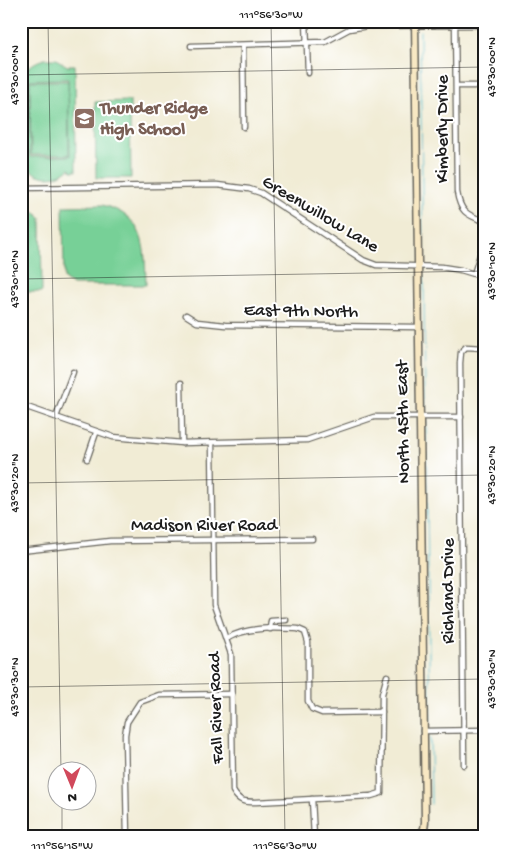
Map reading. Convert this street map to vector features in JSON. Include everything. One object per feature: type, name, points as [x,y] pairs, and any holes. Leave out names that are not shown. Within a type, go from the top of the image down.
[{"type":"main road","name":"North 45th East","points":[[415,24],[425,822],[424,829],[418,837]]},
{"type":"main road","name":"North 45th East","points":[[425,822],[432,836]]},
{"type":"main road","points":[[418,837],[424,834],[432,836]]},
{"type":"street","points":[[306,21],[308,73]]},
{"type":"street","points":[[191,46],[308,44],[331,40],[357,26],[374,24],[456,23],[484,25]]},
{"type":"street","name":"Kimberly Drive","points":[[456,23],[459,204],[466,214],[484,221]]},
{"type":"street","points":[[243,46],[244,127]]},
{"type":"street","points":[[457,86],[484,86]]},
{"type":"street","name":"Greenwillow Lane","points":[[21,188],[217,185],[249,188],[272,199],[363,260],[376,265],[442,267],[484,277]]},
{"type":"street","points":[[474,274],[484,242]]},
{"type":"street","name":"East 9th North","points":[[186,316],[198,322],[225,325],[418,326]]},
{"type":"street","name":"Richland Drive","points":[[464,765],[461,352],[466,347],[484,348]]},
{"type":"street","points":[[56,418],[73,372]]},
{"type":"street","points":[[181,382],[182,443]]},
{"type":"street","points":[[21,405],[96,433],[130,439],[182,443],[307,440],[374,417],[461,417]]},
{"type":"street","points":[[86,459],[96,433]]},
{"type":"street","name":"Fall River Road","points":[[212,443],[214,606],[231,654],[233,792],[237,798],[244,802],[371,796],[380,793],[382,786],[382,712]]},
{"type":"street","name":"Madison River Road","points":[[21,551],[96,542],[312,539]]},
{"type":"street","points":[[270,629],[271,621],[286,620]]},
{"type":"street","points":[[226,639],[244,631],[298,629],[304,632],[308,642],[308,701],[312,709],[322,713],[382,712],[382,694],[388,676]]},
{"type":"street","points":[[127,837],[125,735],[127,722],[140,702],[160,695],[232,694]]},
{"type":"street","points":[[423,731],[484,730]]},
{"type":"street","points":[[312,799],[314,837]]},
{"type":"green space","points":[[56,59],[69,67],[69,65],[75,65],[76,171],[71,171],[70,168],[51,177],[44,177],[32,171],[27,166],[23,153],[21,116],[24,74],[33,64],[42,60]],"holes":[[[68,79],[70,156],[30,157],[29,80]]]},
{"type":"green space","points":[[30,81],[68,81],[69,155],[31,155]]},
{"type":"green space","points":[[130,101],[131,178],[96,178],[95,102]]},
{"type":"green space","points":[[102,205],[116,210],[135,225],[143,246],[146,285],[72,285],[64,279],[63,206]]},
{"type":"green space","points":[[21,211],[34,211],[41,218],[42,292],[21,292]]},
{"type":"sand","points":[[30,221],[29,249],[21,251],[21,241],[28,239],[28,226],[21,223]]},
{"type":"waterway","points":[[420,31],[423,261]]},
{"type":"waterway","points":[[424,276],[425,409]]},
{"type":"waterway","points":[[426,423],[430,721]]},
{"type":"waterway","points":[[430,737],[431,804]]},
{"type":"place","name":"Thunder Ridge High School","points":[[84,119]]}]
